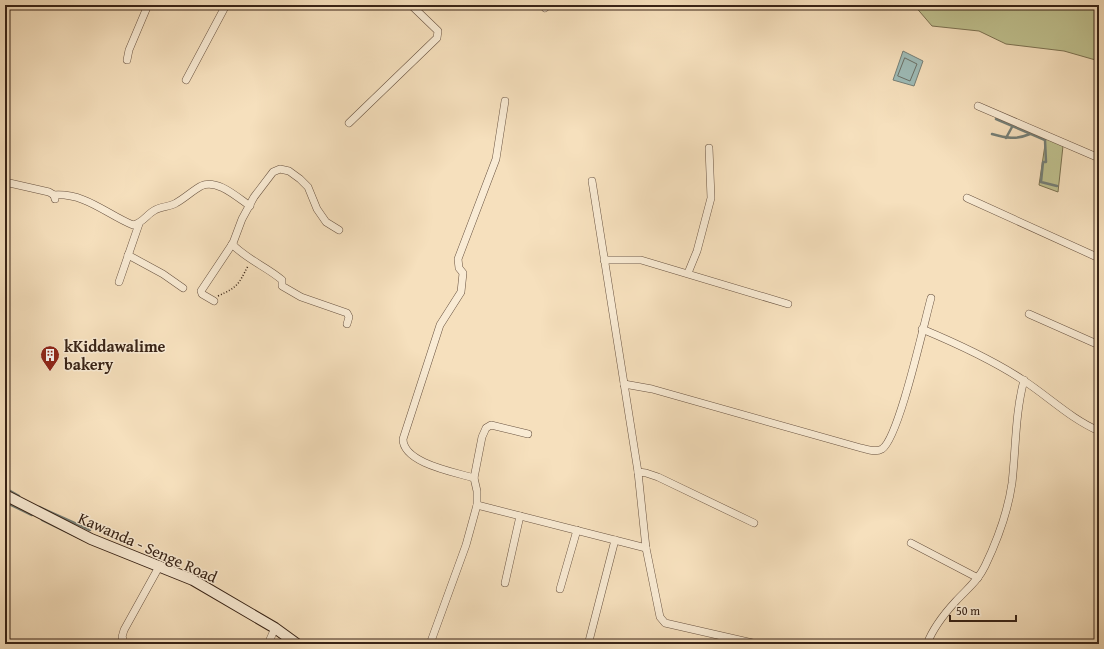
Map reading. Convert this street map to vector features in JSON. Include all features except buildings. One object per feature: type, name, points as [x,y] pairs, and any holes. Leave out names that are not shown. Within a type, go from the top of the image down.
[{"type":"street","points":[[127,60],[129,50],[148,5]]},
{"type":"street","points":[[186,80],[226,5]]},
{"type":"street","points":[[349,123],[437,38],[438,31],[411,5]]},
{"type":"street","points":[[474,478],[426,463],[411,456],[405,450],[403,439],[440,325],[461,292],[463,273],[459,268],[458,259],[496,158],[505,101]]},
{"type":"street","points":[[978,106],[1099,158]]},
{"type":"street","points":[[688,272],[698,251],[711,198],[709,148]]},
{"type":"street","points":[[213,301],[202,294],[201,291],[232,244],[250,206],[273,172],[280,169],[289,171],[308,187],[326,222],[339,230]]},
{"type":"street","points":[[592,181],[638,472],[646,548],[660,617],[666,622],[757,644]]},
{"type":"street","points":[[5,182],[49,192],[55,197],[65,194],[82,199],[99,206],[133,225],[139,224],[156,210],[173,205],[202,185],[212,184],[222,188],[250,206]]},
{"type":"street","points":[[967,198],[1099,258]]},
{"type":"street","points":[[119,282],[139,224]]},
{"type":"street","points":[[232,244],[282,280],[282,286],[301,297],[347,312],[349,317],[347,324]]},
{"type":"street","points":[[128,255],[163,274],[183,288]]},
{"type":"street","points":[[604,260],[641,260],[688,272],[788,304]]},
{"type":"street","points":[[624,384],[652,389],[876,451],[882,448],[888,441],[900,413],[931,298]]},
{"type":"street","points":[[1030,314],[1099,345]]},
{"type":"street","points":[[922,330],[970,348],[1024,380],[1068,414],[1099,431]]},
{"type":"street","points":[[927,644],[939,622],[955,602],[978,578],[999,532],[1011,485],[1017,410],[1024,380]]},
{"type":"street","points":[[430,644],[466,545],[477,505],[478,491],[474,478],[482,437],[486,428],[491,425],[528,434]]},
{"type":"street","points":[[638,472],[658,477],[754,523]]},
{"type":"street","name":"Kawanda - Senge Road","points":[[5,495],[91,539],[160,565],[193,580],[275,628],[297,644]]},
{"type":"street","points":[[477,505],[646,548]]},
{"type":"street","points":[[505,583],[520,516]]},
{"type":"street","points":[[560,589],[577,530]]},
{"type":"street","points":[[589,640],[615,540]]},
{"type":"street","points":[[911,543],[978,578]]},
{"type":"street","points":[[125,644],[122,637],[124,630],[160,565]]},
{"type":"street","points":[[268,644],[275,628]]},
{"type":"path","points":[[213,301],[235,288],[251,259]]},
{"type":"green space","points":[[914,5],[1099,5],[1099,61],[1064,51],[1006,44],[979,31],[932,26]]},
{"type":"green space","points":[[1046,138],[1063,146],[1058,192],[1039,185]]},
{"type":"green space","points":[[1095,209],[1099,211],[1099,254],[1096,250]]},
{"type":"water","points":[[903,51],[923,61],[914,86],[893,80]]},
{"type":"waterway","points":[[996,119],[1045,140],[1046,162],[1043,162],[1041,182],[1057,186]]},
{"type":"waterway","points":[[1006,138],[1012,127]]},
{"type":"waterway","points":[[992,134],[1011,138],[1030,134]]},
{"type":"waterway","points":[[5,488],[19,496]]},
{"type":"waterway","points":[[5,502],[32,515]]},
{"type":"waterway","points":[[39,507],[90,530]]},
{"type":"waterway","points":[[42,520],[83,540]]},
{"type":"place","name":"kKiddawalime bakery","points":[[50,372]]}]
